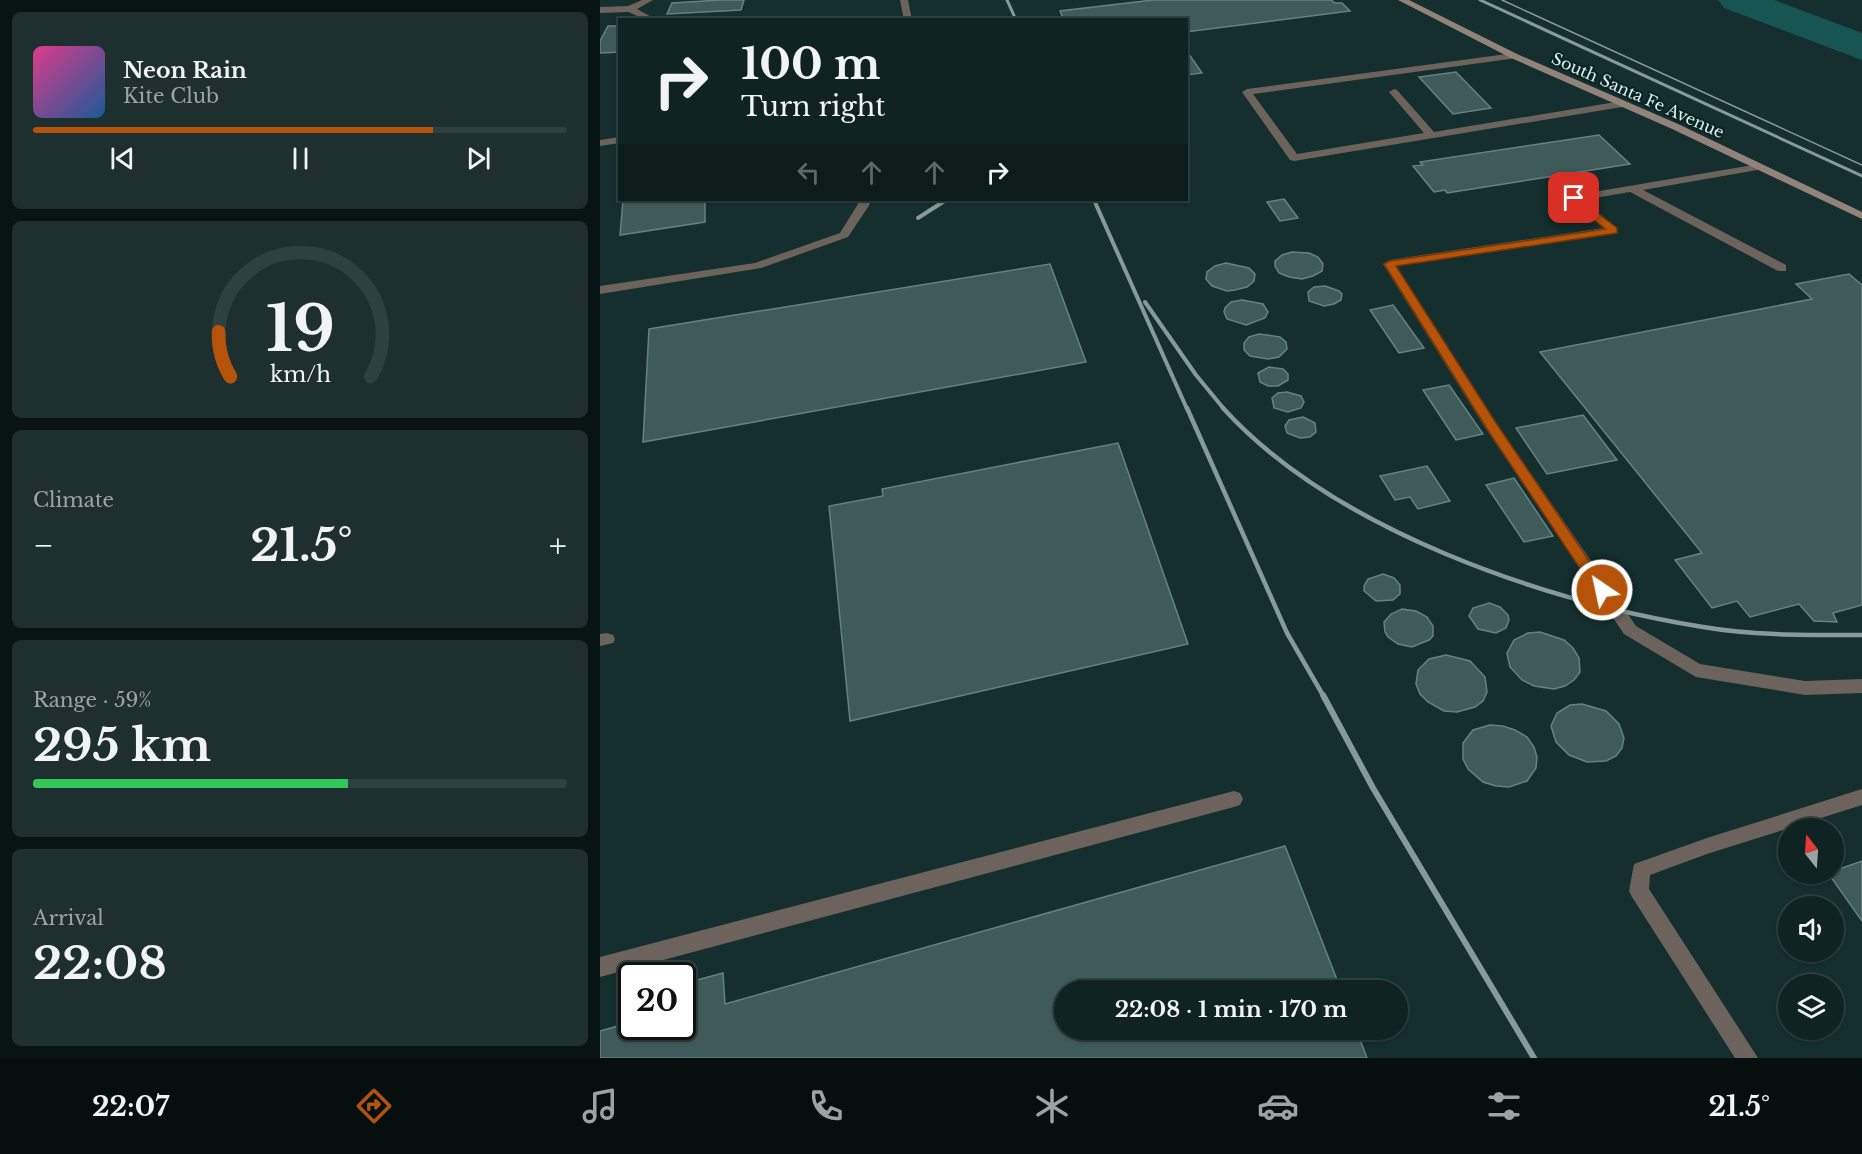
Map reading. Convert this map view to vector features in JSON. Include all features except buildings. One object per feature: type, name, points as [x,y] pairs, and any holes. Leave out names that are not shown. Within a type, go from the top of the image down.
[{"type":"main road","name":"South Santa Fe Avenue","points":[[1402,0],[1514,56],[1674,126],[1862,216]]},
{"type":"lane","points":[[600,10],[630,9],[649,0]]},
{"type":"lane","points":[[904,0],[908,18]]},
{"type":"lane","points":[[630,9],[650,18]]},
{"type":"lane","points":[[1514,56],[1247,93],[1294,158],[1622,104]]},
{"type":"lane","points":[[1394,92],[1432,136]]},
{"type":"lane","points":[[600,143],[618,140]]},
{"type":"lane","points":[[1759,167],[1574,198],[1613,230],[1389,264],[1491,426],[1630,630],[1696,670],[1805,688],[1862,686]]},
{"type":"lane","points":[[1631,188],[1782,268]]},
{"type":"lane","points":[[600,290],[757,266],[844,235],[864,204],[863,201]]},
{"type":"lane","points":[[1747,1058],[1639,891],[1641,870],[1707,846],[1862,797]]},
{"type":"lane","points":[[600,967],[1234,799]]},
{"type":"waterway","points":[[1738,0],[1862,47]]},
{"type":"tram line","points":[[1502,0],[1862,165]]},
{"type":"railway","points":[[1007,0],[1015,18]]},
{"type":"railway","points":[[1480,0],[1862,176]]},
{"type":"railway","points":[[918,218],[944,201]]},
{"type":"railway","points":[[1094,201],[1187,409]]},
{"type":"railway","points":[[1145,302],[1196,375],[1224,409]]},
{"type":"railway","points":[[1187,408],[1287,633],[1324,697]]},
{"type":"railway","points":[[1224,409],[1269,451],[1322,490],[1381,524],[1445,554],[1510,578],[1576,599],[1703,627],[1802,635],[1862,635]]},
{"type":"railway","points":[[1323,695],[1373,788],[1534,1058]]},
{"type":"route","points":[[1574,198],[1613,230],[1389,264],[1491,426],[1602,590]]}]
